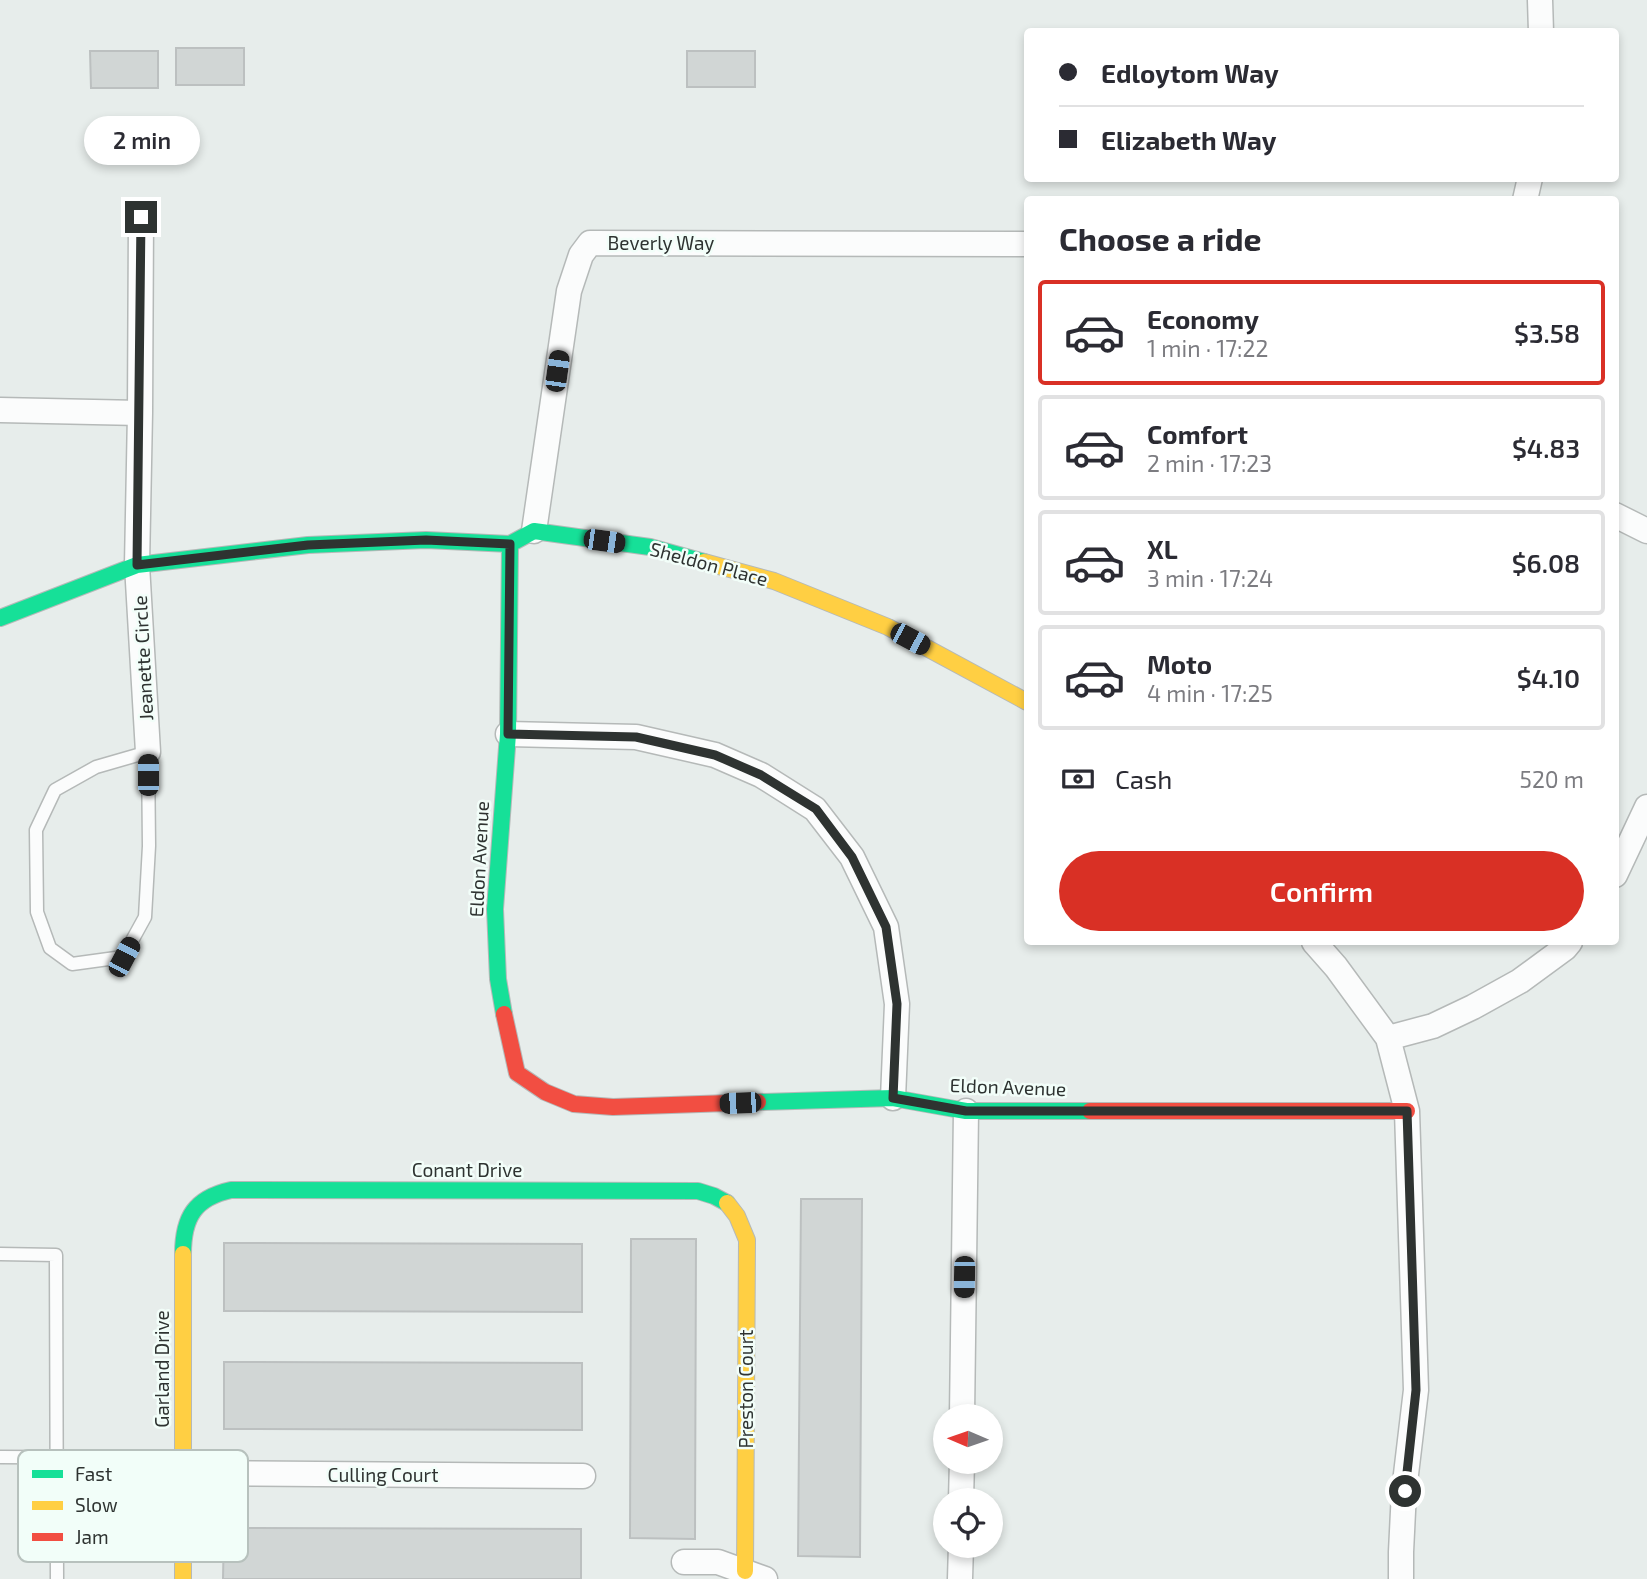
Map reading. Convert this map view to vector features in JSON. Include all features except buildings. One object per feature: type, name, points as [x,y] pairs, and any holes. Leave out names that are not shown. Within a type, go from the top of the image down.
[{"type":"street","points":[[1540,0],[1541,28]]},
{"type":"street","name":"Jeanette Circle","points":[[141,217],[137,565],[148,752]]},
{"type":"street","name":"Beverly Way","points":[[534,531],[569,291],[581,255],[590,243],[1024,244]]},
{"type":"street","points":[[0,410],[140,413]]},
{"type":"street","points":[[1619,517],[1647,531]]},
{"type":"street","points":[[0,618],[137,565],[308,545],[426,540],[510,544],[534,531]]},
{"type":"street","name":"Sheldon Place","points":[[534,531],[650,547],[774,581],[888,627],[1024,700]]},
{"type":"street","name":"Eldon Avenue","points":[[510,544],[508,734],[495,909],[498,979],[517,1073],[545,1092],[574,1104],[612,1107],[893,1098],[966,1111],[1407,1111]]},
{"type":"street","points":[[508,734],[636,737],[715,755],[761,775],[816,809],[852,857],[886,927],[897,1004],[893,1098]]},
{"type":"street","points":[[1619,866],[1647,807]]},
{"type":"street","points":[[1317,945],[1388,1038],[1407,1111],[1416,1390],[1405,1491],[1401,1579]]},
{"type":"street","points":[[1388,1038],[1433,1026],[1473,1007],[1520,981],[1567,945]]},
{"type":"street","points":[[962,1404],[966,1111]]},
{"type":"street","name":"Conant Drive","points":[[197,1204],[216,1193],[231,1190],[698,1191],[719,1197],[734,1210]]},
{"type":"street","name":"Garland Drive","points":[[183,1450],[183,1242],[187,1223],[197,1204]]},
{"type":"street","name":"Preston Court","points":[[684,1562],[718,1562],[755,1575],[747,1240],[734,1210]]},
{"type":"street","name":"Culling Court","points":[[248,1468],[583,1476]]},
{"type":"street","points":[[960,1579],[961,1558]]},
{"type":"lane","points":[[148,752],[149,846],[145,917],[124,957],[72,964],[50,948],[37,912],[36,830],[55,790],[96,767],[148,752]]},
{"type":"lane","points":[[0,1254],[56,1255],[56,1450]]},
{"type":"lane","points":[[0,1457],[18,1457]]},
{"type":"traffic: fast","points":[[0,618],[137,565],[308,545],[426,540],[510,544],[534,531],[650,547],[704,562]]},
{"type":"traffic: fast","points":[[504,1014],[498,979],[495,909],[508,734],[510,544]]},
{"type":"traffic: fast","points":[[758,1102],[893,1098],[966,1111],[1090,1111]]},
{"type":"traffic: fast","points":[[183,1254],[185,1230],[194,1211],[208,1198],[231,1190],[698,1191],[727,1203]]},
{"type":"traffic: slow","points":[[704,562],[774,581],[888,627],[1024,700]]},
{"type":"traffic: slow","points":[[727,1203],[737,1216],[747,1240],[745,1571]]},
{"type":"traffic: slow","points":[[183,1254],[183,1450]]},
{"type":"traffic: slow","points":[[183,1562],[183,1579]]},
{"type":"traffic: jam","points":[[504,1014],[517,1073],[545,1092],[574,1104],[613,1107],[758,1102]]},
{"type":"traffic: jam","points":[[1090,1111],[1407,1111]]},
{"type":"route","points":[[141,217],[137,565],[308,545],[426,540],[510,544],[508,734],[636,737],[715,755],[761,775],[816,809],[852,857],[886,927],[897,1004],[893,1098],[966,1111],[1407,1111],[1416,1390],[1405,1491]]}]
